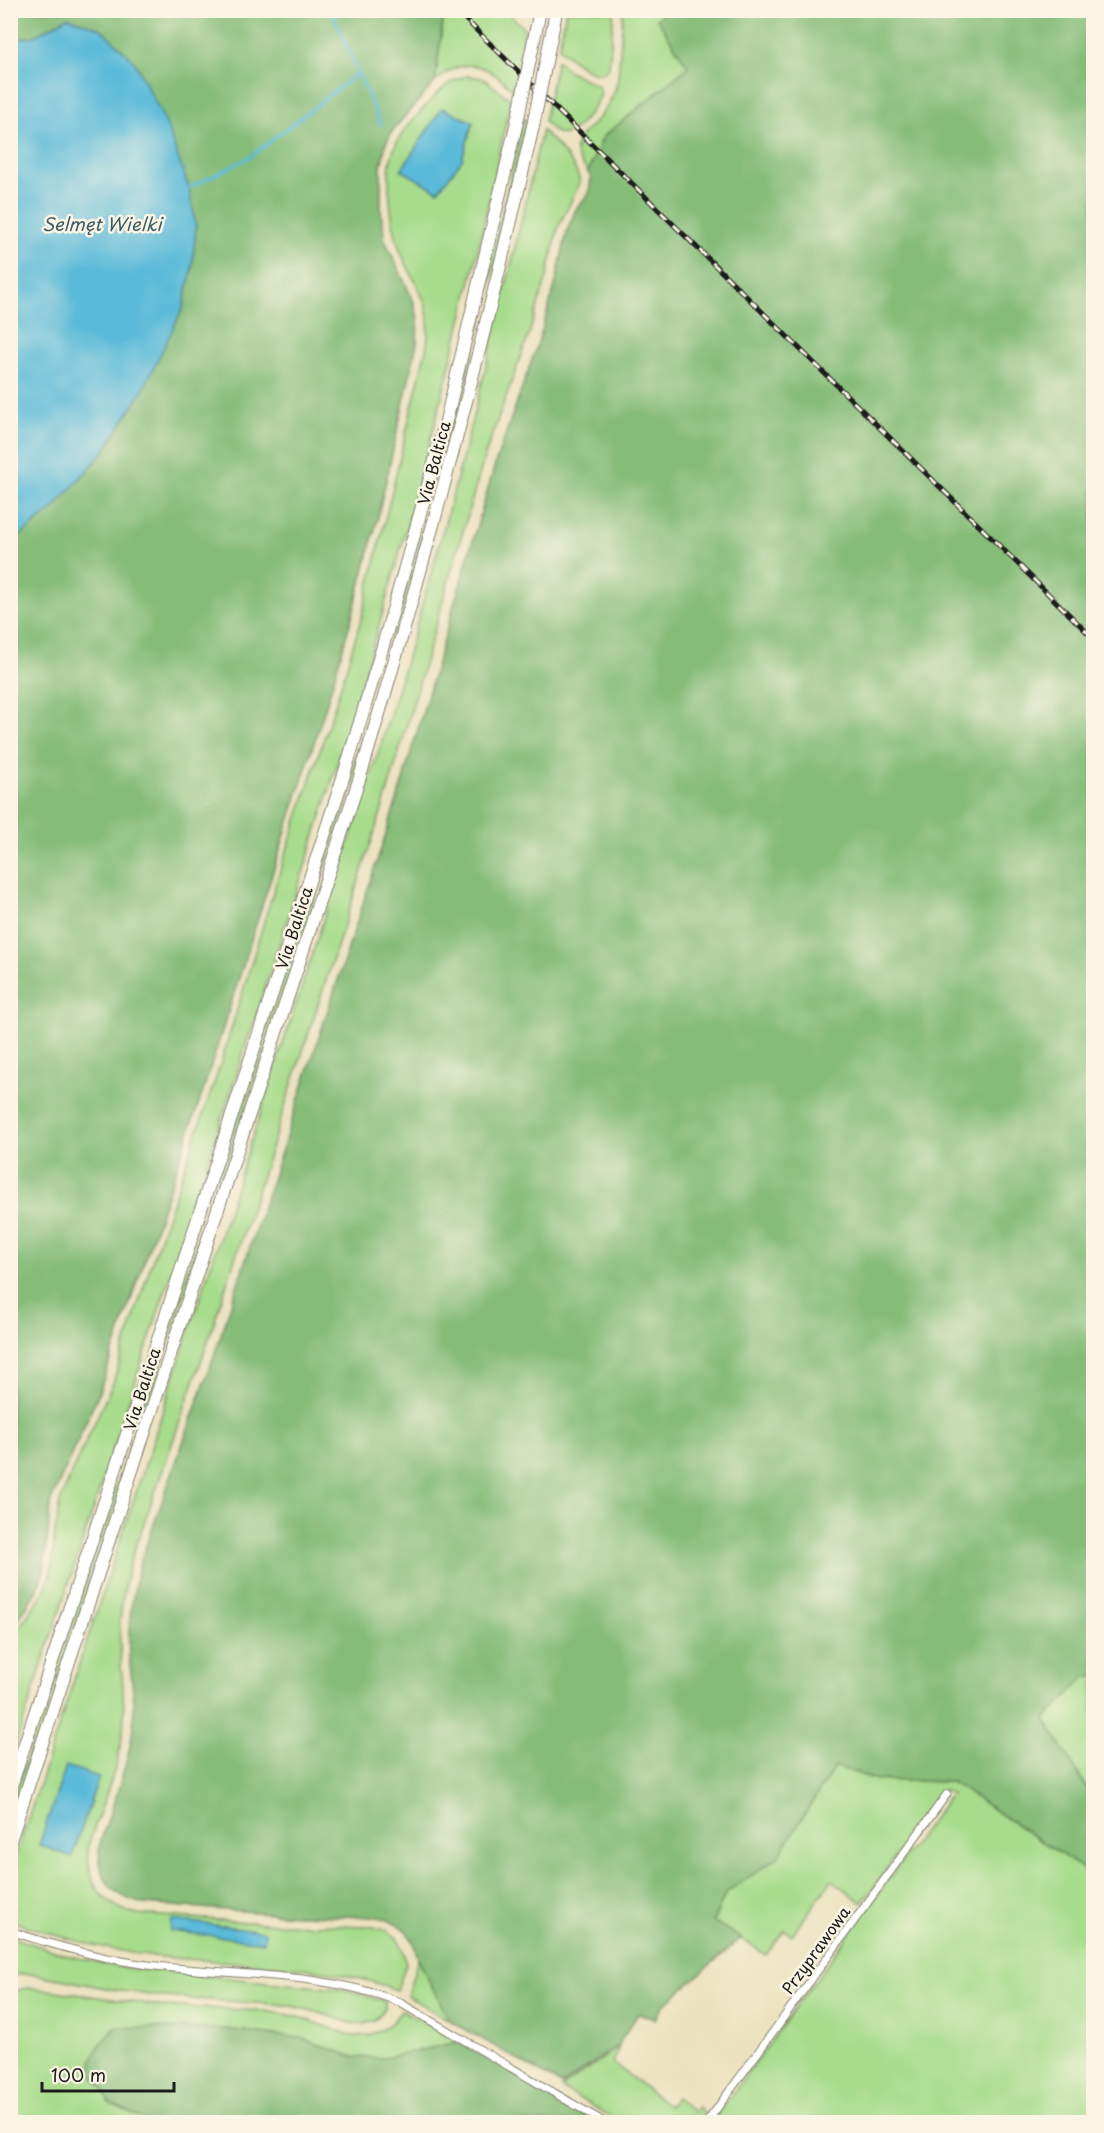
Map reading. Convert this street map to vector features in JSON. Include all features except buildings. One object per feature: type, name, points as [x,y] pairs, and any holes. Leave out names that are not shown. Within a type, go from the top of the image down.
[{"type":"highway","name":"Via Baltica","points":[[10,1789],[356,735],[410,554],[446,421],[519,113],[540,10]]},
{"type":"highway","name":"Via Baltica","points":[[10,1840],[359,780],[398,652],[462,423],[532,126],[555,16]]},
{"type":"street","name":"Przyprawowa","points":[[707,2122],[947,1794]]},
{"type":"street","points":[[10,1931],[73,1951],[114,1960],[323,1982],[375,1993],[397,2001],[604,2122]]},
{"type":"green space","points":[[11,11],[433,11],[443,21],[435,82],[393,130],[386,143],[381,166],[381,211],[385,240],[413,300],[418,318],[417,343],[377,521],[353,613],[328,699],[202,1094],[98,1395],[51,1501],[44,1572],[36,1592],[11,1631],[11,543],[52,510],[183,308],[192,269],[196,227],[68,17],[35,36],[11,40]]},
{"type":"green space","points":[[433,11],[506,11],[525,29],[513,90],[494,74],[476,66],[466,65],[456,68],[435,82],[443,22]]},
{"type":"green space","points":[[566,11],[614,11],[609,67],[604,72],[598,73],[584,68],[559,48]]},
{"type":"green space","points":[[623,11],[666,11],[657,19],[689,67],[603,137],[588,172],[578,157],[577,142],[605,110],[615,89],[618,80]]},
{"type":"green space","points":[[666,11],[1093,11],[1094,1676],[1085,1677],[1045,1719],[1093,1798],[1093,1871],[1091,1874],[952,1782],[877,1780],[835,1766],[778,1857],[726,1893],[713,1921],[741,1938],[662,2007],[655,2019],[638,2014],[617,2046],[562,2085],[449,2020],[418,1959],[413,1941],[396,1923],[378,1917],[296,1915],[143,1904],[123,1896],[109,1885],[101,1869],[99,1847],[130,1748],[134,1706],[129,1631],[140,1563],[215,1353],[397,800],[496,461],[540,337],[556,282],[567,231],[575,211],[589,193],[591,178],[588,172],[603,137],[688,67],[657,19]]},
{"type":"green space","points":[[557,60],[569,71],[598,86],[601,94],[578,127],[565,134],[557,133],[544,121]]},
{"type":"green space","points":[[468,76],[483,78],[511,100],[469,290],[409,521],[308,857],[11,1759],[11,1646],[21,1625],[44,1592],[51,1574],[60,1502],[113,1383],[152,1261],[220,1066],[362,616],[427,345],[426,307],[398,245],[392,218],[389,189],[390,162],[405,130],[436,94],[454,81]]},
{"type":"green space","points":[[524,118],[527,121],[481,323],[426,537],[354,779],[11,1822],[11,1806],[349,778],[415,558],[457,402]]},
{"type":"green space","points":[[542,130],[570,161],[580,183],[558,228],[547,277],[529,334],[485,455],[386,797],[205,1350],[131,1560],[120,1614],[124,1700],[121,1746],[88,1846],[90,1871],[98,1889],[112,1904],[134,1914],[278,1924],[368,1926],[386,1930],[397,1938],[406,1964],[397,1990],[338,1974],[307,1969],[153,1956],[80,1942],[11,1921],[11,1870],[381,744],[468,439]]},
{"type":"green space","points":[[1085,1676],[1093,1676],[1093,1798],[1045,1719]]},
{"type":"green space","points":[[835,1766],[877,1780],[952,1782],[1091,1874],[1093,1871],[1093,2122],[712,2122],[951,1794],[944,1790],[862,1903],[832,1880],[792,1935],[784,1930],[766,1955],[713,1921],[726,1893],[778,1857]]},
{"type":"green space","points":[[11,1937],[73,1957],[118,1967],[348,1990],[385,2002],[385,2009],[374,2021],[354,2024],[286,2005],[164,1997],[34,1974],[19,1974],[11,1977]]},
{"type":"green space","points":[[418,1959],[449,2020],[407,1996]]},
{"type":"green space","points":[[27,1988],[161,2006],[264,2011],[296,2016],[353,2036],[369,2035],[382,2030],[402,2010],[458,2042],[385,2058],[354,2057],[300,2038],[225,2029],[91,2074],[102,2087],[109,2103],[151,2122],[11,2122],[10,1992]]},
{"type":"green space","points":[[115,2027],[225,2029],[300,2038],[354,2057],[385,2058],[458,2042],[587,2117],[588,2122],[151,2122],[109,2103],[102,2087],[91,2074],[95,2053]]},
{"type":"green space","points":[[619,2047],[613,2063],[669,2106],[676,2098],[694,2112],[698,2107],[703,2111],[703,2118],[700,2122],[620,2122],[561,2088]]},
{"type":"water","name":"Selmęt Wielki","points":[[68,17],[101,29],[134,61],[165,121],[189,188],[196,227],[192,269],[183,308],[143,390],[104,452],[52,510],[11,543],[11,40],[35,36]]},
{"type":"water","points":[[442,108],[473,122],[462,160],[438,191],[401,170]]},
{"type":"water","points":[[66,1766],[99,1777],[72,1857],[39,1845]]},
{"type":"water","points":[[172,1920],[265,1931],[264,1942],[170,1931]]},
{"type":"waterway","points":[[331,10],[381,125]]},
{"type":"waterway","points":[[189,188],[250,157],[358,73]]},
{"type":"railway","points":[[456,10],[1094,639]]}]
